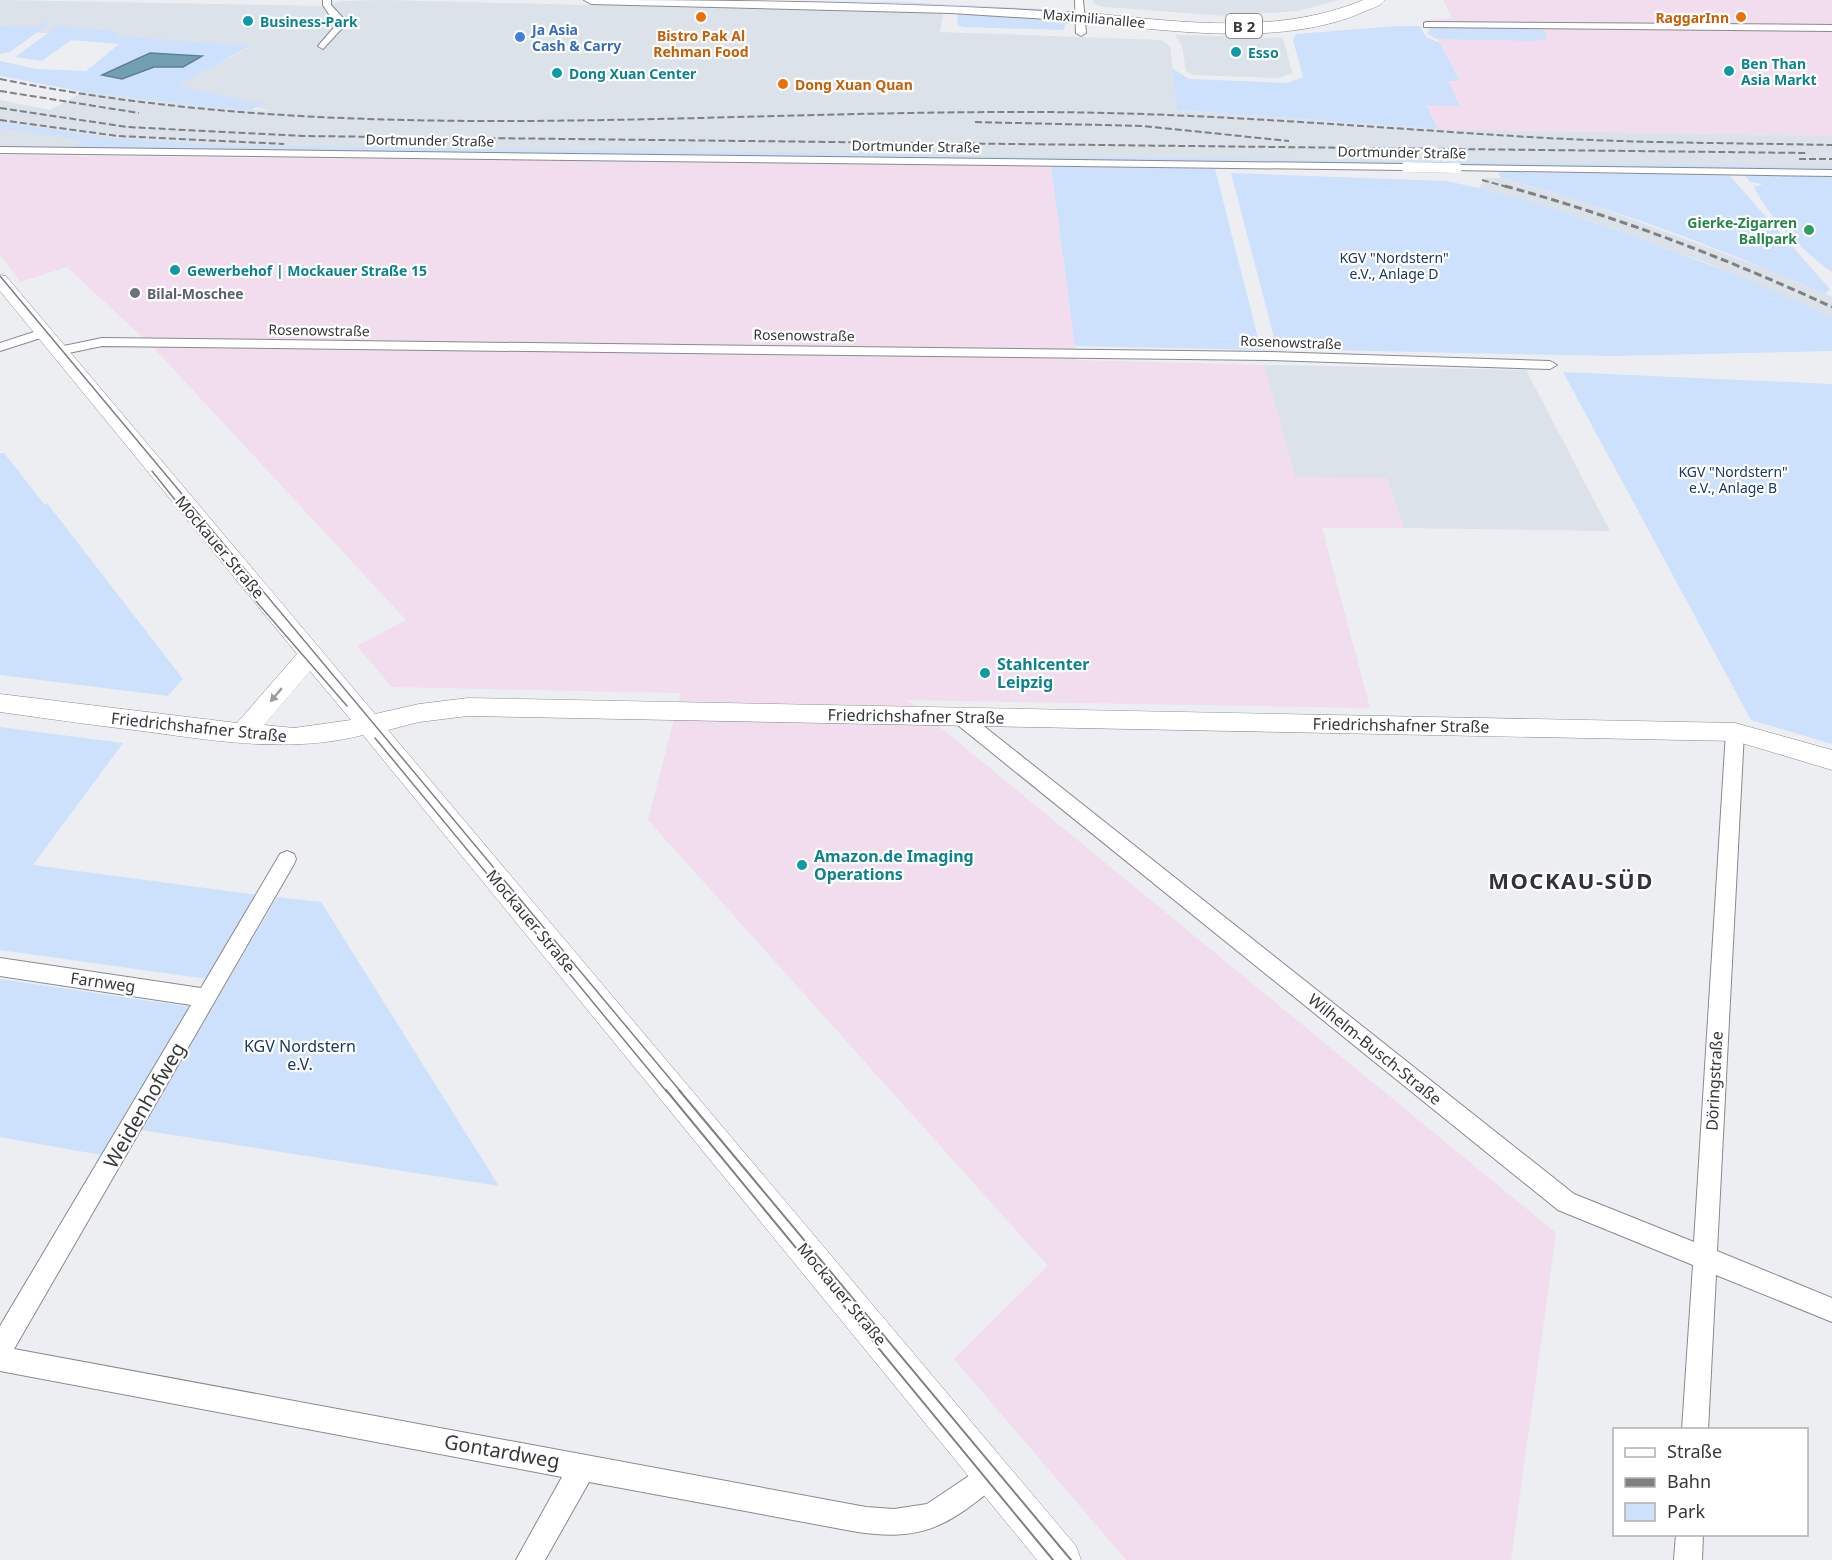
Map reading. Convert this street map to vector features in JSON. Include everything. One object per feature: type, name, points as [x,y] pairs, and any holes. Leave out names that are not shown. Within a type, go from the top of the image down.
[{"type":"highway","name":"Maximilianallee","points":[[1080,15],[1244,18],[1309,11],[1350,0]]},
{"type":"highway","name":"Maximilianallee","points":[[1080,15],[1195,26],[1263,26],[1340,14],[1377,0]]},
{"type":"main road","name":"Maximilianallee","points":[[591,0],[951,9],[1080,15]]},
{"type":"main road","name":"Maximilianallee","points":[[920,0],[1080,15]]},
{"type":"main road","name":"Mockauer Straße","points":[[0,280],[1062,1560]]},
{"type":"main road","points":[[240,734],[310,655]]},
{"type":"main road","name":"Friedrichshafner Straße","points":[[0,703],[240,734],[294,737],[323,735],[419,712],[468,707],[1735,732],[1832,760]]},
{"type":"street","points":[[323,46],[341,25],[339,18],[327,5],[327,0]]},
{"type":"street","points":[[1427,25],[1832,28]]},
{"type":"street","name":"Dortmunder Straße","points":[[0,150],[1832,173]]},
{"type":"street","points":[[0,347],[43,333]]},
{"type":"street","name":"Rosenowstraße","points":[[59,351],[102,342],[1268,356],[1550,365]]},
{"type":"street","name":"Wilhelm-Busch-Straße","points":[[960,717],[1566,1202],[1832,1310]]},
{"type":"street","name":"Döringstraße","points":[[1695,1428],[1703,1258],[1735,732]]},
{"type":"street","name":"Weidenhofweg","points":[[0,1350],[287,859]]},
{"type":"street","name":"Farnweg","points":[[0,967],[206,998]]},
{"type":"street","name":"Gontardweg","points":[[0,1359],[811,1510],[891,1522],[922,1519],[952,1504],[991,1474]]},
{"type":"street","points":[[530,1560],[583,1466]]},
{"type":"street","points":[[1688,1560],[1690,1536]]},
{"type":"shaded area","points":[[0,0],[321,6],[342,1],[385,0],[943,14],[940,32],[1161,40],[1170,46],[1177,110],[1438,129],[1832,136],[1832,169],[0,147],[0,100],[50,110],[83,92],[206,107],[271,111],[177,86],[248,48],[115,36],[0,31]]},
{"type":"shaded area","points":[[1092,0],[1339,0],[1298,11],[1226,16],[1106,7],[1096,5]]},
{"type":"shaded area","points":[[1443,0],[1832,0],[1832,136],[1438,129],[1426,105],[1460,105],[1447,81],[1460,81],[1441,44],[1423,20],[1452,18]]},
{"type":"shaded area","name":"Esso","points":[[1175,35],[1283,38],[1292,73],[1280,78],[1192,75],[1186,71],[1182,46]]},
{"type":"shaded area","points":[[150,53],[202,56],[183,67],[154,67],[122,79],[102,75]]},
{"type":"shaded area","points":[[0,155],[1051,166],[1077,360],[1264,365],[1295,477],[1387,478],[1404,528],[1322,528],[1370,708],[907,700],[1556,1233],[1511,1560],[1126,1560],[954,1359],[1048,1266],[648,820],[681,693],[392,687],[357,646],[406,620],[153,347],[67,267],[20,282],[0,254]]},
{"type":"shaded area","points":[[1485,178],[1501,178],[1585,202],[1774,272],[1832,297],[1832,318],[1707,263],[1584,219],[1479,188]]},
{"type":"shaded area","points":[[1264,365],[1526,370],[1610,531],[1404,528],[1387,479],[1295,477]]},
{"type":"green space","points":[[671,0],[900,2],[1044,9],[1043,10]]},
{"type":"green space","points":[[957,13],[1066,20],[1072,24],[1065,24],[1064,30],[963,27],[958,25]]},
{"type":"green space","points":[[41,23],[50,23],[10,52],[0,54],[0,26],[37,27]]},
{"type":"green space","points":[[67,24],[63,27],[120,32],[116,36],[250,46],[178,86],[254,103],[265,102],[251,110],[206,107],[83,92],[0,76],[0,61],[36,69],[86,71],[119,44],[71,40],[42,61],[15,57],[59,25]]},
{"type":"green space","points":[[1420,26],[1426,37],[1440,43],[1460,81],[1448,81],[1460,106],[1426,105],[1438,129],[1177,110],[1172,68],[1189,79],[1288,83],[1303,77],[1293,40],[1296,34]]},
{"type":"green space","points":[[1431,28],[1535,28],[1546,32],[1546,39],[1535,41],[1436,39],[1427,33]]},
{"type":"green space","points":[[0,122],[108,138],[218,145],[1832,167],[1832,169],[73,148],[81,140],[0,128]]},
{"type":"green space","points":[[1051,166],[1215,169],[1261,350],[1075,346]]},
{"type":"green space","points":[[1498,172],[1729,175],[1830,289],[1825,294],[1625,215],[1501,178]]},
{"type":"green space","name":"KGV \"Nordstern\" e.V., Anlage D","points":[[1231,173],[1446,181],[1521,199],[1691,258],[1762,286],[1832,318],[1832,351],[1612,356],[1277,349]]},
{"type":"green space","name":"Gierke-Zigarren Ballpark","points":[[1744,175],[1832,176],[1832,272],[1799,245],[1768,210],[1754,187],[1763,184],[1750,182]]},
{"type":"green space","name":"KGV \"Nordstern\" e.V., Anlage B","points":[[1563,372],[1832,384],[1832,744],[1751,720]]},
{"type":"green space","points":[[0,453],[4,453],[45,505],[47,503],[183,679],[168,696],[0,675]]},
{"type":"green space","points":[[0,727],[123,743],[33,865],[257,895],[207,979],[0,950]]},
{"type":"green space","name":"KGV Nordstern e.V.","points":[[277,897],[321,902],[499,1186],[141,1130]]},
{"type":"green space","points":[[0,979],[191,1007],[101,1155],[0,1137]]},
{"type":"tram line","points":[[0,276],[681,1092]]},
{"type":"tram line","points":[[152,471],[255,600],[347,706]]},
{"type":"tram line","points":[[375,738],[667,1092]]},
{"type":"tram line","points":[[666,1090],[1053,1560]]},
{"type":"tram line","points":[[679,1090],[1071,1560]]},
{"type":"railway","points":[[0,79],[128,100],[256,113],[384,119],[514,121],[901,113],[1095,113],[1224,118],[1582,140],[1832,145]]},
{"type":"railway","points":[[0,91],[139,113]]},
{"type":"railway","points":[[0,108],[127,127],[303,136],[1808,153]]},
{"type":"railway","points":[[0,120],[118,136],[284,144]]},
{"type":"railway","points":[[975,122],[1143,126],[1289,141]]},
{"type":"railway","points":[[1799,159],[1832,159]]},
{"type":"railway","points":[[1482,180],[1511,188]]},
{"type":"railway","points":[[1505,186],[1589,211],[1671,240],[1832,307]]},
{"type":"place","name":"Bistro Pak Al Rehman Food","points":[[701,17]]},
{"type":"place","name":"RaggarInn","points":[[1741,17]]},
{"type":"place","name":"Business-Park","points":[[248,21]]},
{"type":"place","name":"Ja Asia Cash & Carry","points":[[520,37]]},
{"type":"place","name":"Esso","points":[[1236,52]]},
{"type":"place","name":"Ben Than Asia Markt","points":[[1729,71]]},
{"type":"place","name":"Dong Xuan Center","points":[[557,73]]},
{"type":"place","name":"Dong Xuan Quan","points":[[783,84]]},
{"type":"place","name":"Gierke-Zigarren Ballpark","points":[[1809,230]]},
{"type":"place","name":"Gewerbehof | Mockauer Straße 15","points":[[175,270]]},
{"type":"place","name":"Bilal-Moschee","points":[[135,293]]},
{"type":"place","name":"Stahlcenter Leipzig","points":[[985,673]]},
{"type":"place","name":"Amazon.de Imaging Operations","points":[[802,865]]},
{"type":"district","name":"MOCKAU-SÜD","points":[[1571,880]]}]
